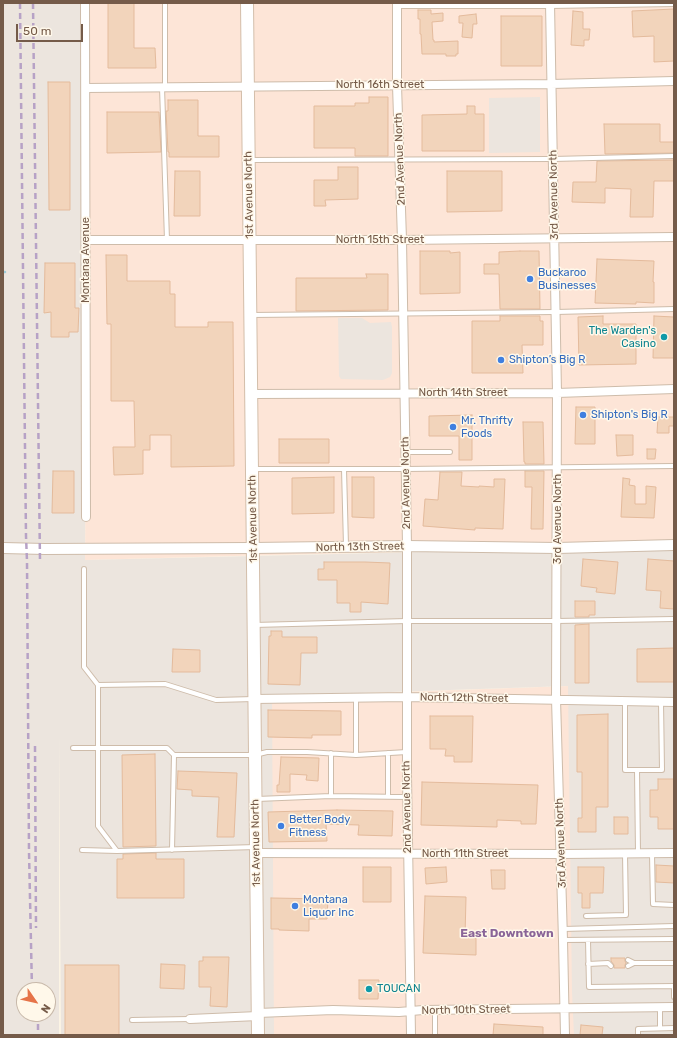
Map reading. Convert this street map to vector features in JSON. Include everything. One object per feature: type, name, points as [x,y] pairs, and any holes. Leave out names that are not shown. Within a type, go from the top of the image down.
[{"type":"main road","name":"1st Avenue North","points":[[247,3],[258,1035]]},
{"type":"street","name":"Montana Avenue","points":[[86,3],[86,517]]},
{"type":"street","name":"2nd Avenue North","points":[[397,4],[397,85],[402,240],[406,469],[407,797],[411,1035]]},
{"type":"street","name":"3rd Avenue North","points":[[550,4],[558,467],[556,699],[564,940],[565,1035]]},
{"type":"street","name":"North 16th Street","points":[[86,88],[551,84],[674,81]]},
{"type":"street","name":"North 15th Street","points":[[86,240],[402,240],[674,237]]},
{"type":"street","name":"North 14th Street","points":[[251,394],[557,393],[674,390]]},
{"type":"street","name":"North 13th Street","points":[[3,548],[253,548],[407,546],[558,548],[674,545]]},
{"type":"street","name":"North 12th Street","points":[[254,699],[407,697],[674,702]]},
{"type":"street","name":"North 11th Street","points":[[256,850],[408,854],[674,853]]},
{"type":"street","name":"North 10th Street","points":[[190,1019],[333,1010],[399,1012],[423,1010],[674,1007]]},
{"type":"lane","points":[[165,3],[164,87],[167,240]]},
{"type":"lane","points":[[397,4],[674,4]]},
{"type":"lane","points":[[249,160],[553,159],[674,156]]},
{"type":"lane","points":[[250,315],[556,312],[674,309]]},
{"type":"lane","points":[[405,452],[450,452]]},
{"type":"lane","points":[[252,469],[674,466]]},
{"type":"lane","points":[[344,469],[346,547]]},
{"type":"lane","points":[[84,569],[84,667],[98,685],[98,826],[117,851]]},
{"type":"lane","points":[[254,625],[407,621],[674,619]]},
{"type":"lane","points":[[98,685],[165,684],[216,700],[254,699]]},
{"type":"lane","points":[[356,697],[356,755]]},
{"type":"lane","points":[[625,701],[625,770],[662,770],[661,702]]},
{"type":"lane","points":[[73,748],[167,748],[174,755],[255,755],[268,752],[307,752],[356,755],[407,752]]},
{"type":"lane","points":[[331,753],[331,796]]},
{"type":"lane","points":[[388,753],[388,796]]},
{"type":"lane","points":[[172,850],[174,755]]},
{"type":"lane","points":[[637,770],[638,853]]},
{"type":"lane","points":[[255,800],[331,796],[407,797]]},
{"type":"lane","points":[[82,850],[256,850]]},
{"type":"lane","points":[[652,853],[653,904],[674,905]]},
{"type":"lane","points":[[586,916],[626,914],[625,854]]},
{"type":"lane","points":[[563,929],[674,926]]},
{"type":"lane","points":[[564,940],[674,939]]},
{"type":"lane","points":[[588,940],[589,987],[674,986],[674,997]]},
{"type":"lane","points":[[628,960],[634,963],[674,963]]},
{"type":"lane","points":[[588,964],[610,963]]},
{"type":"lane","points":[[628,966],[634,963]]},
{"type":"lane","points":[[660,1008],[660,1028]]},
{"type":"lane","points":[[435,1010],[435,1035]]},
{"type":"lane","points":[[132,1020],[190,1019]]},
{"type":"lane","points":[[638,1035],[638,1029],[674,1028]]},
{"type":"shaded area","points":[[3,3],[88,3],[85,560],[674,546],[674,1035],[574,1035],[572,992],[568,686],[272,696],[274,1035],[61,1035],[59,733],[59,1035],[3,1035]]},
{"type":"shaded area","points":[[89,3],[674,3],[674,546],[85,560]]},
{"type":"shaded area","points":[[540,97],[540,152],[489,153],[489,98]]},
{"type":"shaded area","points":[[338,318],[362,318],[370,323],[391,322],[392,373],[390,377],[383,380],[341,379],[339,376]]},
{"type":"shaded area","points":[[569,686],[578,1035],[271,1035],[263,697]]},
{"type":"building","points":[[108,3],[134,3],[134,48],[155,48],[156,68],[108,68]]},
{"type":"building","points":[[674,9],[674,61],[654,62],[654,36],[633,37],[632,11]]},
{"type":"building","points":[[418,10],[431,10],[431,14],[443,13],[443,21],[432,22],[433,40],[434,42],[458,41],[458,54],[456,54],[456,56],[446,56],[446,54],[422,54]]},
{"type":"building","points":[[573,11],[583,12],[583,29],[590,29],[589,40],[584,40],[584,46],[571,45]]},
{"type":"building","points":[[476,14],[477,24],[473,24],[472,38],[462,37],[463,23],[459,23],[459,16]]},
{"type":"building","points":[[501,16],[542,16],[542,66],[501,66]]},
{"type":"building","points":[[48,82],[70,82],[70,210],[49,210]]},
{"type":"building","points":[[369,97],[388,97],[388,156],[355,156],[355,148],[314,148],[314,106],[355,106],[355,103],[369,103]]},
{"type":"building","points":[[168,100],[198,100],[198,136],[219,136],[219,157],[169,157],[166,111],[168,111]]},
{"type":"building","points":[[467,106],[475,106],[475,114],[484,114],[484,151],[422,151],[422,115],[467,114]]},
{"type":"building","points":[[107,112],[159,112],[161,152],[107,153]]},
{"type":"building","points":[[604,124],[660,124],[660,142],[674,142],[674,153],[605,154]]},
{"type":"building","points":[[674,160],[674,181],[654,181],[653,217],[630,217],[631,189],[605,188],[605,203],[572,202],[573,182],[596,182],[597,161]]},
{"type":"building","points":[[338,167],[358,167],[358,199],[325,200],[326,206],[314,206],[314,180],[338,180]]},
{"type":"building","points":[[175,171],[200,171],[200,216],[174,216]]},
{"type":"building","points":[[447,171],[502,171],[502,211],[447,212]]},
{"type":"building","points":[[420,251],[450,251],[450,253],[460,252],[460,293],[420,294]]},
{"type":"building","points":[[539,251],[540,309],[500,309],[499,274],[484,274],[484,264],[499,264],[499,252]]},
{"type":"building","points":[[106,255],[127,255],[127,281],[170,281],[170,294],[175,294],[175,327],[208,327],[208,322],[233,322],[234,466],[171,467],[171,435],[150,435],[150,450],[143,450],[143,474],[114,475],[113,447],[135,447],[134,401],[111,401],[111,324],[107,324]]},
{"type":"building","points":[[597,259],[654,261],[654,303],[595,303]]},
{"type":"building","points":[[45,263],[75,263],[75,308],[79,308],[78,332],[69,332],[69,337],[51,337],[51,312],[44,313]]},
{"type":"building","points":[[366,274],[388,274],[388,310],[296,311],[296,278],[367,278]]},
{"type":"building","points":[[500,316],[540,316],[540,321],[543,321],[543,345],[522,345],[523,373],[472,373],[472,321],[500,321]]},
{"type":"building","points":[[603,316],[603,324],[636,324],[636,364],[579,365],[578,317]]},
{"type":"building","name":"The Warden's Casino","points":[[654,316],[674,317],[674,358],[653,358]]},
{"type":"building","points":[[576,407],[595,407],[595,444],[575,444]]},
{"type":"building","points":[[472,415],[472,460],[459,460],[459,436],[429,436],[429,416]]},
{"type":"building","points":[[658,417],[674,417],[674,426],[669,426],[669,433],[657,433]]},
{"type":"building","points":[[523,422],[543,422],[544,464],[525,464],[524,462]]},
{"type":"building","points":[[616,435],[633,435],[633,455],[617,456]]},
{"type":"building","points":[[279,439],[329,439],[329,463],[279,463]]},
{"type":"building","points":[[647,449],[656,449],[655,459],[647,459]]},
{"type":"building","points":[[53,471],[74,471],[74,513],[52,513]]},
{"type":"building","points":[[525,471],[544,471],[543,529],[531,529],[532,487],[525,487]]},
{"type":"building","points":[[440,472],[462,472],[461,486],[494,487],[494,479],[505,479],[503,529],[475,528],[475,530],[423,526],[425,499],[438,500]]},
{"type":"building","points":[[334,477],[334,513],[292,514],[292,478]]},
{"type":"building","points":[[352,477],[374,477],[374,518],[352,517]]},
{"type":"building","points":[[623,478],[630,479],[629,485],[635,486],[635,504],[646,504],[646,486],[656,487],[654,518],[621,517]]},
{"type":"building","points":[[583,559],[618,562],[615,594],[596,592],[597,588],[581,586]]},
{"type":"building","points":[[648,559],[674,561],[674,609],[660,608],[661,591],[646,590]]},
{"type":"building","points":[[324,562],[390,563],[388,604],[361,602],[361,612],[350,612],[350,603],[337,603],[337,580],[318,580],[318,569],[324,569]]},
{"type":"building","points":[[575,601],[595,601],[595,615],[589,615],[589,617],[575,617]]},
{"type":"building","points":[[589,624],[589,683],[575,683],[575,625]]},
{"type":"building","points":[[271,631],[282,631],[282,637],[317,637],[317,653],[301,653],[300,685],[268,684],[269,636],[271,636]]},
{"type":"building","points":[[674,648],[674,682],[637,682],[637,649]]},
{"type":"building","points":[[173,649],[200,650],[200,672],[172,672]]},
{"type":"building","points":[[268,710],[341,711],[341,735],[312,735],[312,738],[268,737]]},
{"type":"building","points":[[608,714],[608,807],[596,807],[596,832],[578,832],[578,818],[582,818],[582,772],[577,772],[577,715]]},
{"type":"building","points":[[430,716],[473,716],[472,762],[454,762],[454,756],[445,756],[446,749],[430,749]]},
{"type":"building","points":[[155,754],[156,846],[123,847],[122,755]]},
{"type":"building","points":[[281,757],[319,758],[318,781],[306,780],[307,775],[290,774],[290,792],[277,792]]},
{"type":"building","points":[[178,771],[237,773],[234,837],[217,837],[219,797],[192,796],[192,790],[177,789]]},
{"type":"building","points":[[658,779],[674,779],[674,829],[658,829],[658,817],[650,817],[650,790],[658,790]]},
{"type":"building","points":[[422,782],[538,785],[536,824],[521,824],[521,821],[497,820],[497,827],[421,825]]},
{"type":"building","points":[[337,810],[393,811],[392,836],[358,835],[359,825],[326,824],[327,841],[269,842],[268,812]]},
{"type":"building","points":[[614,817],[628,817],[628,834],[614,834]]},
{"type":"building","points":[[156,853],[156,859],[184,859],[184,898],[117,898],[117,859],[123,859],[123,854]]},
{"type":"building","points":[[656,865],[674,866],[674,883],[656,882]]},
{"type":"building","points":[[363,867],[391,867],[391,902],[363,902]]},
{"type":"building","points":[[446,867],[447,882],[426,884],[425,868]]},
{"type":"building","points":[[578,867],[604,867],[603,893],[590,893],[590,908],[582,908],[582,893],[578,893]]},
{"type":"building","points":[[491,870],[505,870],[505,889],[492,889]]},
{"type":"building","points":[[425,896],[466,897],[465,937],[476,938],[476,955],[423,953]]},
{"type":"building","points":[[271,898],[328,899],[327,919],[309,919],[309,931],[271,929]]},
{"type":"building","points":[[203,957],[229,957],[227,1007],[210,1006],[211,987],[199,987],[199,961],[203,961]]},
{"type":"building","points":[[611,958],[625,958],[625,968],[614,968]]},
{"type":"building","points":[[161,964],[185,965],[184,989],[160,988]]},
{"type":"building","points":[[65,965],[119,965],[119,1035],[65,1035]]},
{"type":"building","points":[[359,980],[379,980],[378,999],[359,999]]},
{"type":"building","points":[[494,1024],[543,1027],[543,1035],[493,1035]]},
{"type":"building","points":[[581,1025],[603,1027],[602,1035],[580,1035]]},
{"type":"railway","points":[[20,3],[29,851],[32,982]]},
{"type":"railway","points":[[33,3],[40,561]]},
{"type":"railway","points":[[35,746],[36,928]]},
{"type":"railway","points":[[38,1022],[38,1035]]},
{"type":"place","name":"Buckaroo Businesses","points":[[530,279]]},
{"type":"place","name":"The Warden's Casino","points":[[664,337]]},
{"type":"place","name":"Shipton’s Big R","points":[[501,360]]},
{"type":"place","name":"Shipton's Big R","points":[[583,415]]},
{"type":"place","name":"Mr. Thrifty Foods","points":[[453,427]]},
{"type":"place","name":"Better Body Fitness","points":[[281,826]]},
{"type":"place","name":"Montana Liquor Inc","points":[[295,906]]},
{"type":"place","name":"TOUCAN","points":[[369,989]]},
{"type":"district","name":"East Downtown","points":[[507,934]]}]
